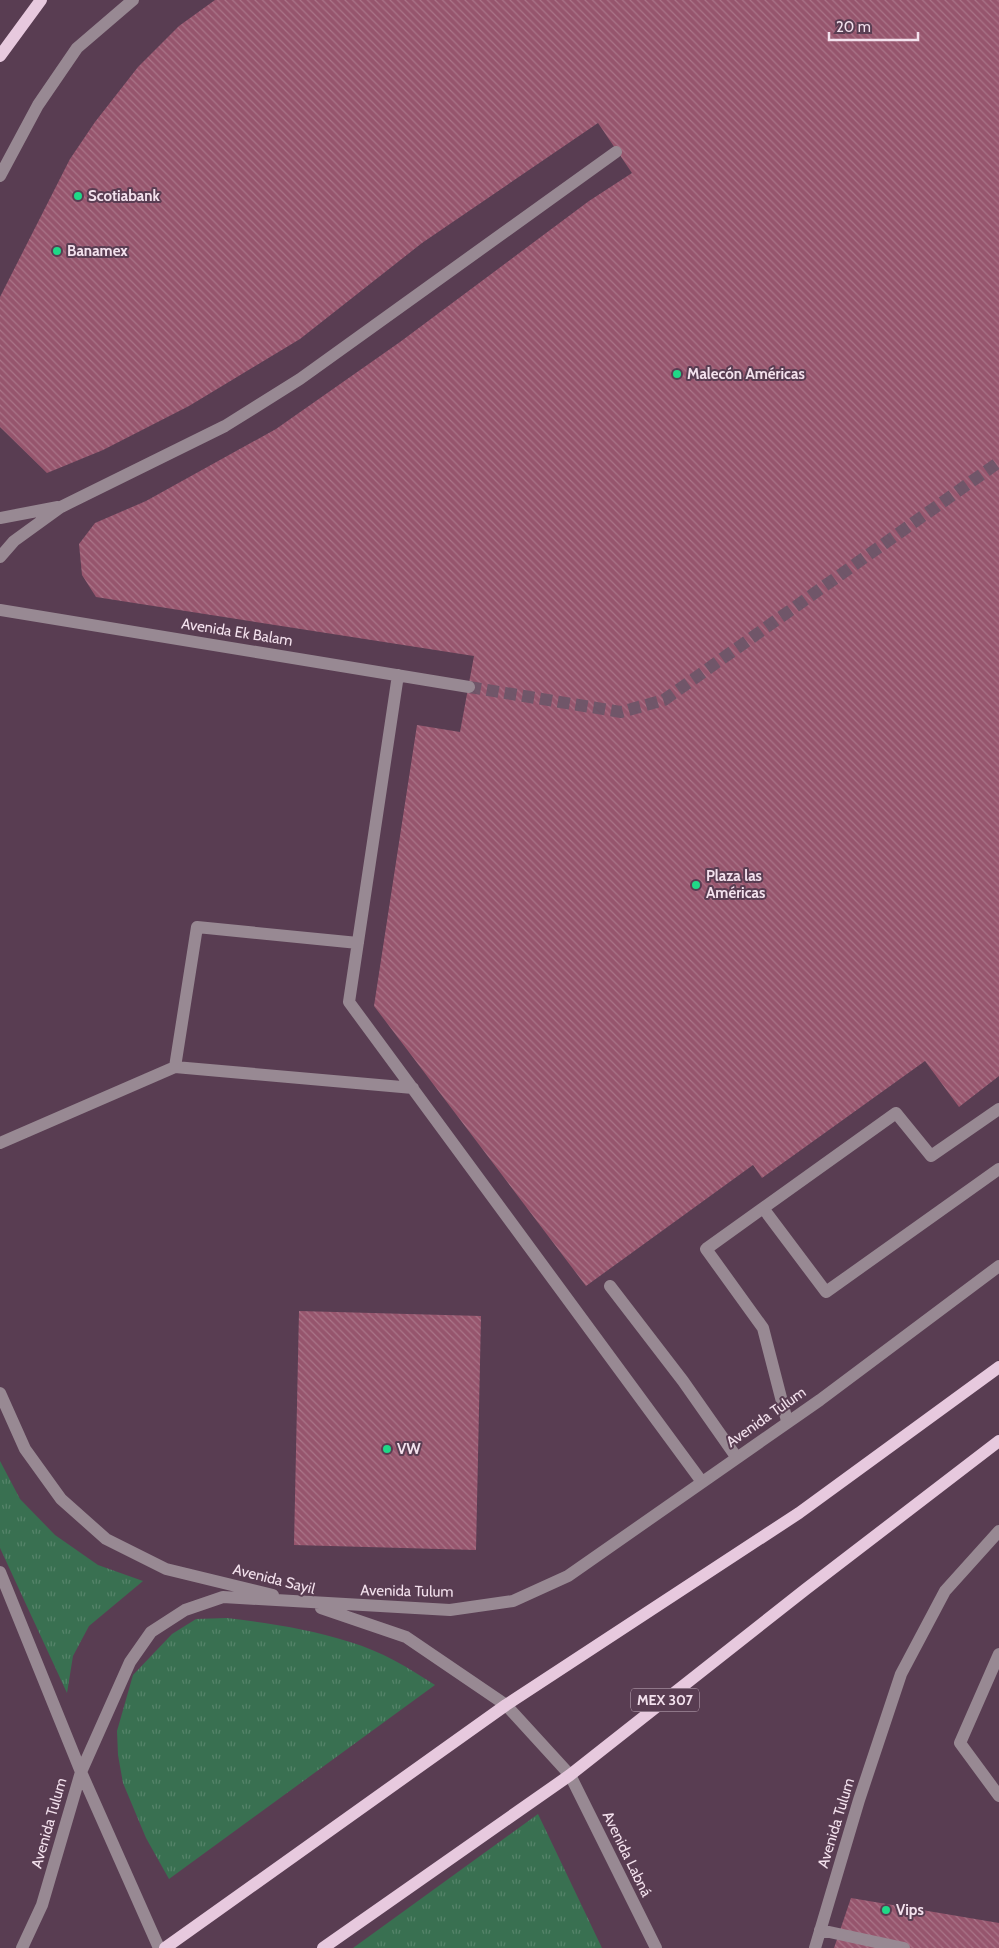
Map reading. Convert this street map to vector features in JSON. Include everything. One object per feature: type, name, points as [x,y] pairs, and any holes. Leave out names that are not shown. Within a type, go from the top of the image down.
[{"type":"main road","points":[[0,56],[41,0]]},
{"type":"main road","points":[[165,1948],[506,1704],[799,1513],[999,1367]]},
{"type":"main road","name":"MEX 307","points":[[323,1948],[570,1775],[799,1594],[999,1441]]},
{"type":"street","points":[[0,176],[38,105],[77,48],[133,0]]},
{"type":"street","points":[[0,557],[14,541],[61,507],[225,426],[300,379],[616,152]]},
{"type":"street","points":[[0,518],[61,507]]},
{"type":"street","name":"Avenida Ek Balam","points":[[0,609],[469,687]]},
{"type":"street","points":[[398,675],[349,1002],[702,1482]]},
{"type":"street","points":[[175,1067],[197,927],[358,943]]},
{"type":"street","points":[[0,1142],[175,1067],[413,1088]]},
{"type":"street","points":[[787,1422],[763,1328],[706,1249],[896,1113],[931,1156],[999,1109]]},
{"type":"street","points":[[763,1208],[826,1292],[999,1169]]},
{"type":"street","name":"Avenida Tulum","points":[[22,1948],[42,1905],[81,1772],[130,1662],[151,1632],[185,1610],[223,1597],[309,1604],[450,1610],[513,1601],[568,1576],[820,1400],[999,1266]]},
{"type":"street","points":[[610,1286],[683,1381],[737,1458]]},
{"type":"street","name":"Avenida Sayil","points":[[0,1393],[25,1449],[61,1499],[106,1539],[166,1569],[309,1604],[406,1638],[506,1704],[570,1775]]},
{"type":"street","name":"Avenida Tulum","points":[[815,1948],[859,1800],[901,1674],[945,1591],[999,1532]]},
{"type":"street","points":[[0,1572],[81,1772],[160,1948]]},
{"type":"street","points":[[999,1654],[960,1743],[999,1796]]},
{"type":"street","name":"Avenida Labná","points":[[570,1775],[656,1948]]},
{"type":"street","points":[[820,1930],[886,1946],[904,1948]]},
{"type":"green space","points":[[0,1461],[20,1499],[55,1535],[98,1565],[143,1581],[89,1626],[73,1656],[67,1693],[0,1548]]},
{"type":"green space","points":[[227,1618],[273,1624],[335,1637],[384,1655],[435,1685],[169,1879],[146,1838],[123,1783],[118,1755],[117,1731],[133,1675],[172,1634],[196,1619]]},
{"type":"green space","points":[[538,1814],[602,1948],[353,1948]]},
{"type":"building","name":"Malecón Américas","points":[[215,0],[999,0],[999,1076],[959,1107],[925,1061],[762,1178],[753,1165],[586,1286],[374,1006],[417,725],[460,732],[474,656],[96,597],[82,575],[79,544],[95,523],[146,501],[276,429],[400,342],[589,201],[632,173],[598,123],[422,243],[300,339],[189,406],[103,450],[47,473],[0,427],[0,297],[70,159],[95,122],[138,67],[179,26]]},
{"type":"building","points":[[299,1311],[481,1316],[476,1550],[294,1545]]},
{"type":"building","name":"Vips","points":[[851,1898],[999,1923],[999,1948],[834,1948]]},
{"type":"tunnel","points":[[469,687],[621,712],[664,700],[999,462]]},
{"type":"place","name":"Scotiabank","points":[[78,196]]},
{"type":"place","name":"Banamex","points":[[57,251]]},
{"type":"place","name":"Malecón Américas","points":[[677,374]]},
{"type":"place","name":"Plaza las Américas","points":[[696,885]]},
{"type":"place","name":"VW","points":[[387,1449]]},
{"type":"place","name":"Vips","points":[[886,1910]]}]
